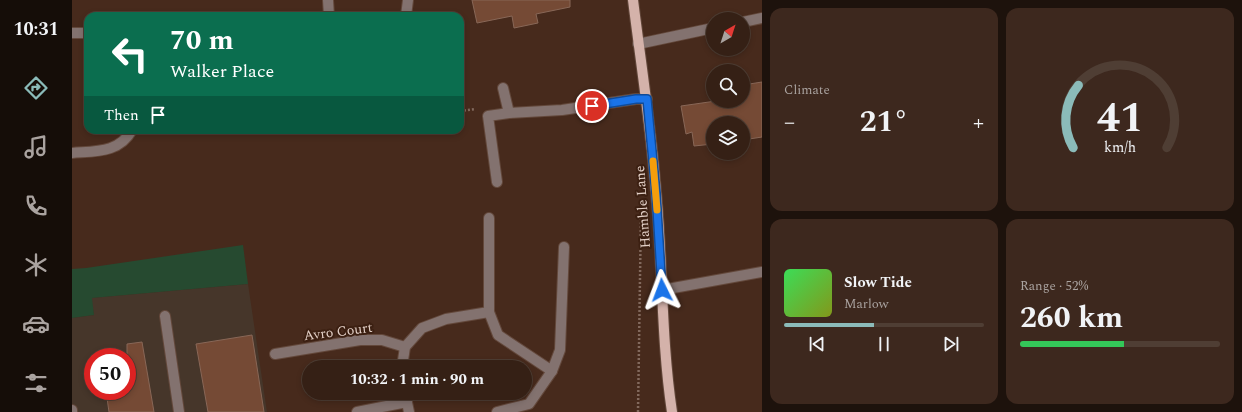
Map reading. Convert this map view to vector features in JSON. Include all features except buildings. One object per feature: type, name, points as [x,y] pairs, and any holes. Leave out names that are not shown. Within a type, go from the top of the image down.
[{"type":"main road","name":"Hamble Lane","points":[[633,0],[638,44],[647,99],[656,193],[665,369],[672,412]]},
{"type":"street","points":[[328,0],[329,12]]},
{"type":"street","points":[[406,12],[408,0]]},
{"type":"street","points":[[750,21],[762,18]]},
{"type":"street","points":[[638,44],[706,29]]},
{"type":"street","points":[[72,33],[84,33]]},
{"type":"street","points":[[503,88],[509,113]]},
{"type":"street","points":[[497,182],[488,116],[509,113],[562,110],[636,99],[647,99]]},
{"type":"street","points":[[72,153],[110,150],[126,139],[129,134]]},
{"type":"street","points":[[489,218],[489,312],[498,335],[552,371]]},
{"type":"street","points":[[497,412],[529,404],[552,371],[560,350],[564,247]]},
{"type":"street","points":[[662,290],[762,272]]},
{"type":"street","points":[[403,360],[405,347],[422,328],[446,319],[489,312]]},
{"type":"street","points":[[165,316],[179,412]]},
{"type":"street","name":"Avro Court","points":[[275,354],[360,340],[382,340],[405,347]]},
{"type":"street","points":[[357,412],[407,402]]},
{"type":"path","points":[[638,412],[642,205]]},
{"type":"shaded area","points":[[248,284],[267,412],[72,412],[72,318],[94,315],[91,298]]},
{"type":"green space","points":[[243,245],[248,284],[92,298],[94,315],[72,318],[72,269]]},
{"type":"slow traffic","points":[[653,161],[657,210]]},
{"type":"route","points":[[592,106],[636,99],[647,99],[656,193],[662,290]]}]
